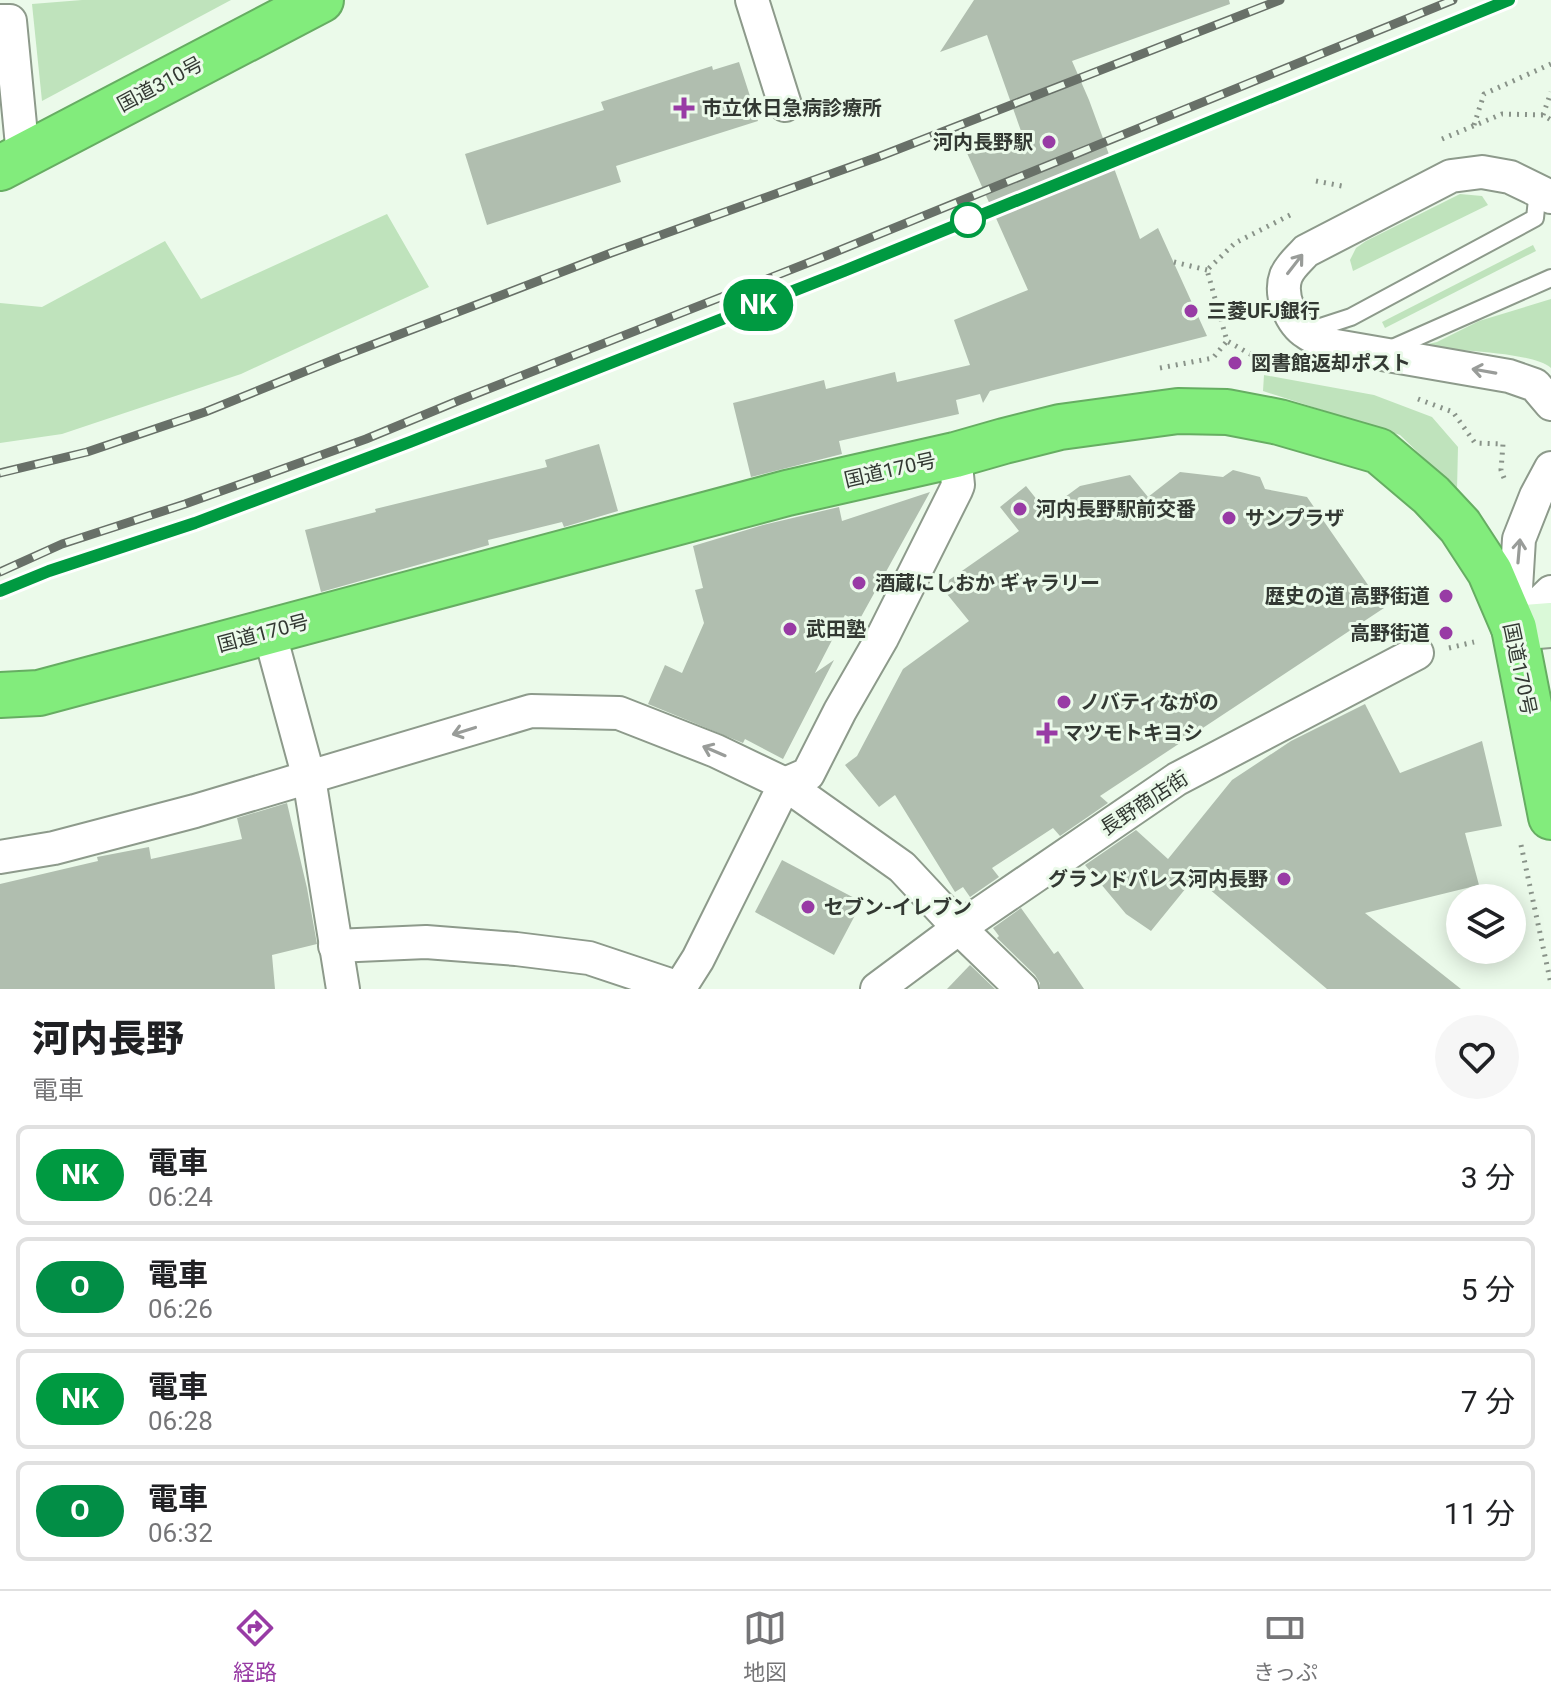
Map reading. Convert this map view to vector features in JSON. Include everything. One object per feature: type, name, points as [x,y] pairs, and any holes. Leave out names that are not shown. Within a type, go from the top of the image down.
[{"type":"highway","name":"国道310号","points":[[11,162],[321,0]]},
{"type":"highway","name":"国道170号","points":[[0,695],[39,693],[269,631],[606,550],[787,493],[955,455],[1060,427],[1178,411],[1227,412],[1279,422],[1379,451],[1431,495],[1460,526],[1532,627],[1536,830]]},
{"type":"street","points":[[752,0],[785,105]]},
{"type":"street","points":[[0,21],[10,21],[11,162]]},
{"type":"street","points":[[1544,194],[1510,177],[1482,172],[1451,176],[1306,251],[1285,278],[1284,296],[1292,317],[1304,332],[1330,345],[1509,376],[1535,385],[1551,404]]},
{"type":"street","points":[[335,946],[426,942],[589,958],[679,989],[698,959],[785,784],[808,774],[927,552],[958,485],[955,455]]},
{"type":"street","points":[[1532,627],[1519,539],[1551,468]]},
{"type":"street","points":[[1532,627],[1551,592]]},
{"type":"street","points":[[269,631],[309,778],[343,989]]},
{"type":"street","name":"長野商店街","points":[[877,989],[959,928],[1177,779],[1417,653]]},
{"type":"street","points":[[0,857],[54,848],[195,811],[531,711],[619,713],[716,751],[785,784],[902,867],[1022,989]]},
{"type":"lane","points":[[1304,332],[1351,317],[1535,218],[1544,194]]},
{"type":"lane","points":[[1380,354],[1551,278]]},
{"type":"path","points":[[1474,125],[1484,94],[1551,64]]},
{"type":"path","points":[[1543,115],[1551,92]]},
{"type":"path","points":[[1433,144],[1502,114],[1543,115],[1551,120]]},
{"type":"path","points":[[1316,181],[1347,187]]},
{"type":"path","points":[[1333,194],[1359,181]]},
{"type":"path","points":[[1207,270],[1235,243],[1291,215]]},
{"type":"path","points":[[1174,262],[1207,270]]},
{"type":"path","points":[[1207,270],[1227,341],[1268,364],[1297,370]]},
{"type":"path","points":[[1411,396],[1453,412],[1475,443],[1503,444],[1502,451]]},
{"type":"path","points":[[1536,830],[1551,984]]},
{"type":"green space","points":[[82,0],[231,0],[42,101],[32,4]]},
{"type":"green space","points":[[1460,194],[1482,196],[1488,205],[1353,271],[1350,260],[1356,248]]},
{"type":"green space","points":[[387,214],[429,287],[241,374],[62,434],[0,443],[0,303],[42,307],[165,241],[201,299]]},
{"type":"green space","points":[[1533,245],[1536,251],[1385,328],[1382,322]]},
{"type":"green space","points":[[1551,299],[1551,368],[1541,362],[1507,355],[1415,347],[1437,342],[1479,321]]},
{"type":"green space","points":[[1264,375],[1374,395],[1432,417],[1458,447],[1457,490],[1400,435],[1263,391]]},
{"type":"building","points":[[974,0],[1229,0],[1230,4],[1072,61],[1140,239],[1158,228],[1207,336],[990,391],[983,403],[980,394],[956,400],[959,414],[839,441],[842,454],[751,477],[733,403],[824,380],[826,389],[895,372],[897,382],[970,365],[954,320],[1028,290],[967,153],[1021,131],[987,35],[940,52]]},
{"type":"building","points":[[739,62],[758,121],[616,166],[621,182],[487,225],[465,154],[604,110],[601,102],[712,66],[713,70]]},
{"type":"building","points":[[599,444],[618,511],[564,527],[562,522],[488,540],[489,545],[321,592],[305,530],[376,512],[375,509],[547,467],[545,460]]},
{"type":"building","name":"ノバティながの","points":[[1233,470],[1260,477],[1265,489],[1307,497],[1384,608],[1100,796],[1108,803],[1060,836],[1053,828],[992,868],[999,877],[970,897],[963,887],[955,892],[895,795],[879,807],[845,765],[857,756],[903,669],[969,621],[947,594],[949,580],[1019,531],[1000,507],[1026,486],[1046,511],[1080,486],[1130,475],[1148,497],[1180,472],[1223,477]]},
{"type":"building","points":[[930,492],[861,617],[845,615],[815,673],[834,660],[783,759],[745,739],[743,743],[648,704],[665,665],[682,673],[704,623],[695,590],[703,588],[693,546],[839,507],[842,521]]},
{"type":"building","points":[[1365,704],[1400,773],[1482,741],[1502,826],[1465,833],[1479,884],[1446,884],[1446,893],[1365,913],[1461,989],[1327,989],[1195,877],[1151,931],[1126,914],[1085,865],[1136,830],[1168,859],[1232,780],[1291,741]]},
{"type":"building","points":[[287,803],[317,944],[272,955],[275,989],[0,989],[0,884],[98,861],[97,857],[149,847],[151,859],[242,839],[237,818]]},
{"type":"building","name":"セブン-イレブン","points":[[782,860],[862,902],[834,955],[755,912]]},
{"type":"building","points":[[1021,908],[1054,954],[1058,951],[1084,989],[1040,989],[1035,975],[997,938],[999,936],[993,928]]},
{"type":"building","points":[[970,965],[995,989],[947,989]]},
{"type":"railway","points":[[0,473],[87,452],[205,412],[611,253],[878,157],[1280,0]]},
{"type":"railway","points":[[0,572],[62,544],[366,439],[1453,0]]},
{"type":"railway","points":[[0,591],[49,571],[195,523],[410,442],[844,271],[1509,0]]},
{"type":"train","name":"NK","points":[[0,591],[49,571],[195,523],[410,442],[844,271],[1509,0]]},
{"type":"place","name":"市立休日急病診療所","points":[[684,108]]},
{"type":"place","name":"河内長野駅","points":[[1049,142]]},
{"type":"place","name":"三菱UFJ銀行","points":[[1191,311]]},
{"type":"place","name":"図書館返却ポスト","points":[[1235,363]]},
{"type":"place","name":"河内長野駅前交番","points":[[1020,509]]},
{"type":"place","name":"サンプラザ","points":[[1229,518]]},
{"type":"place","name":"酒蔵にしおか ギャラリー","points":[[859,583]]},
{"type":"place","name":"歴史の道 高野街道","points":[[1446,596]]},
{"type":"place","name":"武田塾","points":[[790,629]]},
{"type":"place","name":"高野街道","points":[[1446,633]]},
{"type":"place","name":"ノバティながの","points":[[1064,702]]},
{"type":"place","name":"マツモトキヨシ","points":[[1047,733]]},
{"type":"place","name":"グランドパレス河内長野","points":[[1284,879]]},
{"type":"place","name":"セブン-イレブン","points":[[808,907]]}]
